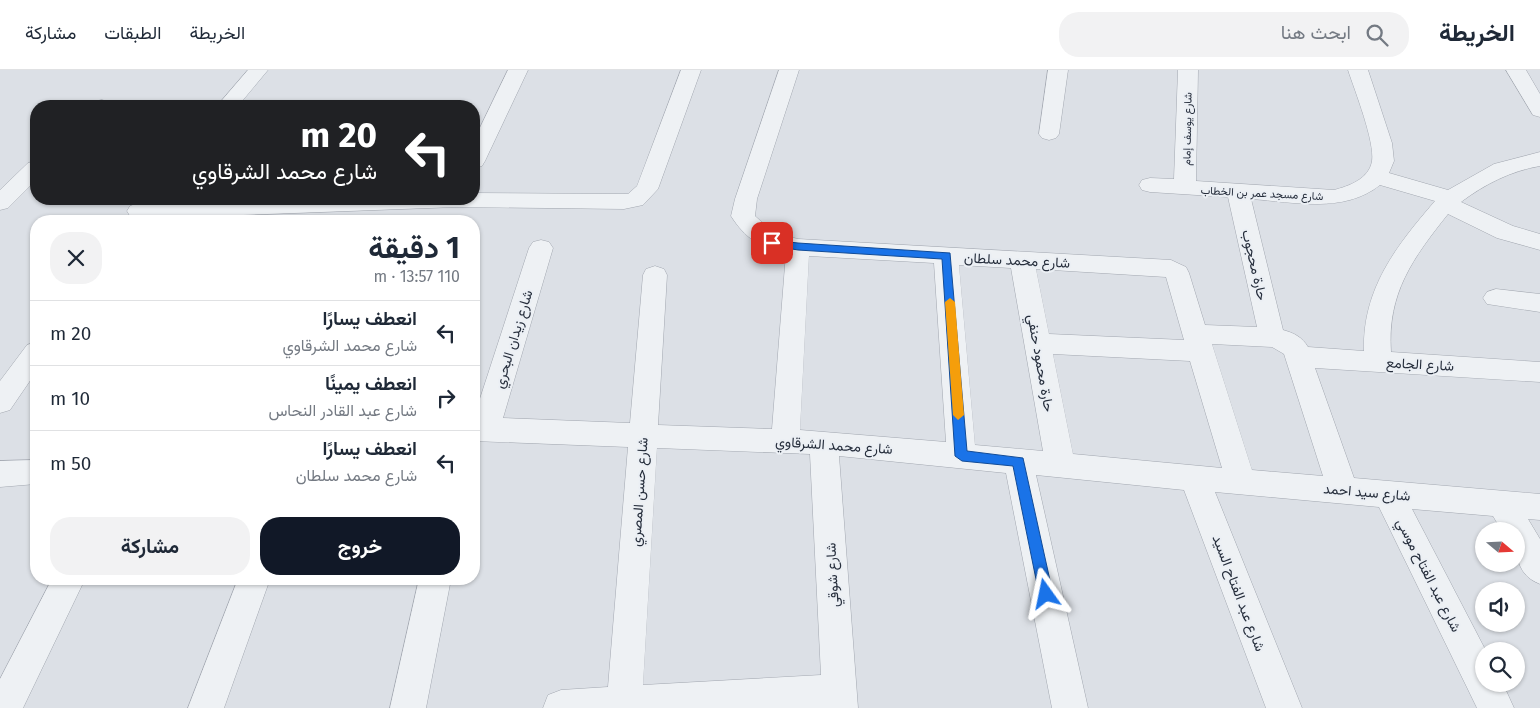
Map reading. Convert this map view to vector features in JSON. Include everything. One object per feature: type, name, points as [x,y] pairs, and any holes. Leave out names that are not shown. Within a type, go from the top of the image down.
[{"type":"street","points":[[232,100],[258,70]]},
{"type":"street","points":[[480,148],[518,70]]},
{"type":"street","points":[[480,200],[624,202],[635,200],[647,190],[691,70]]},
{"type":"street","name":"شارع محمد سلطان","points":[[789,70],[743,216],[752,232],[772,243],[798,247],[1171,269],[1176,273],[1241,482]]},
{"type":"street","points":[[1049,134],[1058,70]]},
{"type":"street","name":"شارع يوسف إمام","points":[[1185,188],[1188,70]]},
{"type":"street","points":[[1358,70],[1381,143],[1383,161],[1376,177],[1449,201],[1506,232],[1540,242]]},
{"type":"street","points":[[1516,70],[1540,111]]},
{"type":"street","points":[[480,110],[497,110]]},
{"type":"street","points":[[1378,362],[1378,324],[1384,291],[1398,262],[1449,201],[1487,174],[1540,159]]},
{"type":"street","points":[[0,203],[30,174]]},
{"type":"street","name":"شارع مسجد عمر بن الخطاب","points":[[1150,185],[1238,193],[1334,197],[1358,191],[1376,177]]},
{"type":"street","name":"حارة محجوب","points":[[1238,193],[1272,337]]},
{"type":"street","points":[[139,210],[298,205]]},
{"type":"street","points":[[785,441],[798,247]]},
{"type":"street","name":"شارع زيدان البحري","points":[[480,429],[541,248]]},
{"type":"street","points":[[946,256],[962,456]]},
{"type":"street","name":"حارة محمود حنفي","points":[[1022,260],[1060,465]]},
{"type":"street","name":"شارع حسن المصري","points":[[624,706],[655,275]]},
{"type":"street","points":[[1496,298],[1540,303]]},
{"type":"street","points":[[1038,343],[1198,343],[1272,337],[1284,340],[1296,348],[1300,357],[1343,490]]},
{"type":"street","name":"شارع الجامع","points":[[1300,357],[1540,372]]},
{"type":"street","points":[[0,402],[30,360]]},
{"type":"street","name":"شارع محمد الشرقاوي","points":[[480,429],[824,443],[1194,478]]},
{"type":"street","name":"شارع شوقي","points":[[824,443],[839,700]]},
{"type":"street","points":[[1018,461],[1070,708]]},
{"type":"street","points":[[0,474],[30,472]]},
{"type":"street","name":"شارع سيد احمد","points":[[1194,478],[1540,506]]},
{"type":"street","name":"شارع عبد الفتاح السيد","points":[[1194,478],[1284,708]]},
{"type":"street","name":"شارع عبد الفتاح موسي","points":[[1388,494],[1475,665]]},
{"type":"street","points":[[1502,504],[1540,569]]},
{"type":"street","points":[[4,708],[66,585]]},
{"type":"street","points":[[206,708],[252,585]]},
{"type":"street","points":[[408,708],[434,585]]},
{"type":"street","name":"شارع عبد الفتاح موسي","points":[[1488,692],[1496,708]]},
{"type":"street","points":[[561,708],[839,700]]},
{"type":"slow traffic","points":[[950,302],[958,415]]},
{"type":"route","points":[[772,243],[798,247],[946,256],[962,456],[1018,461],[1046,594]]}]
